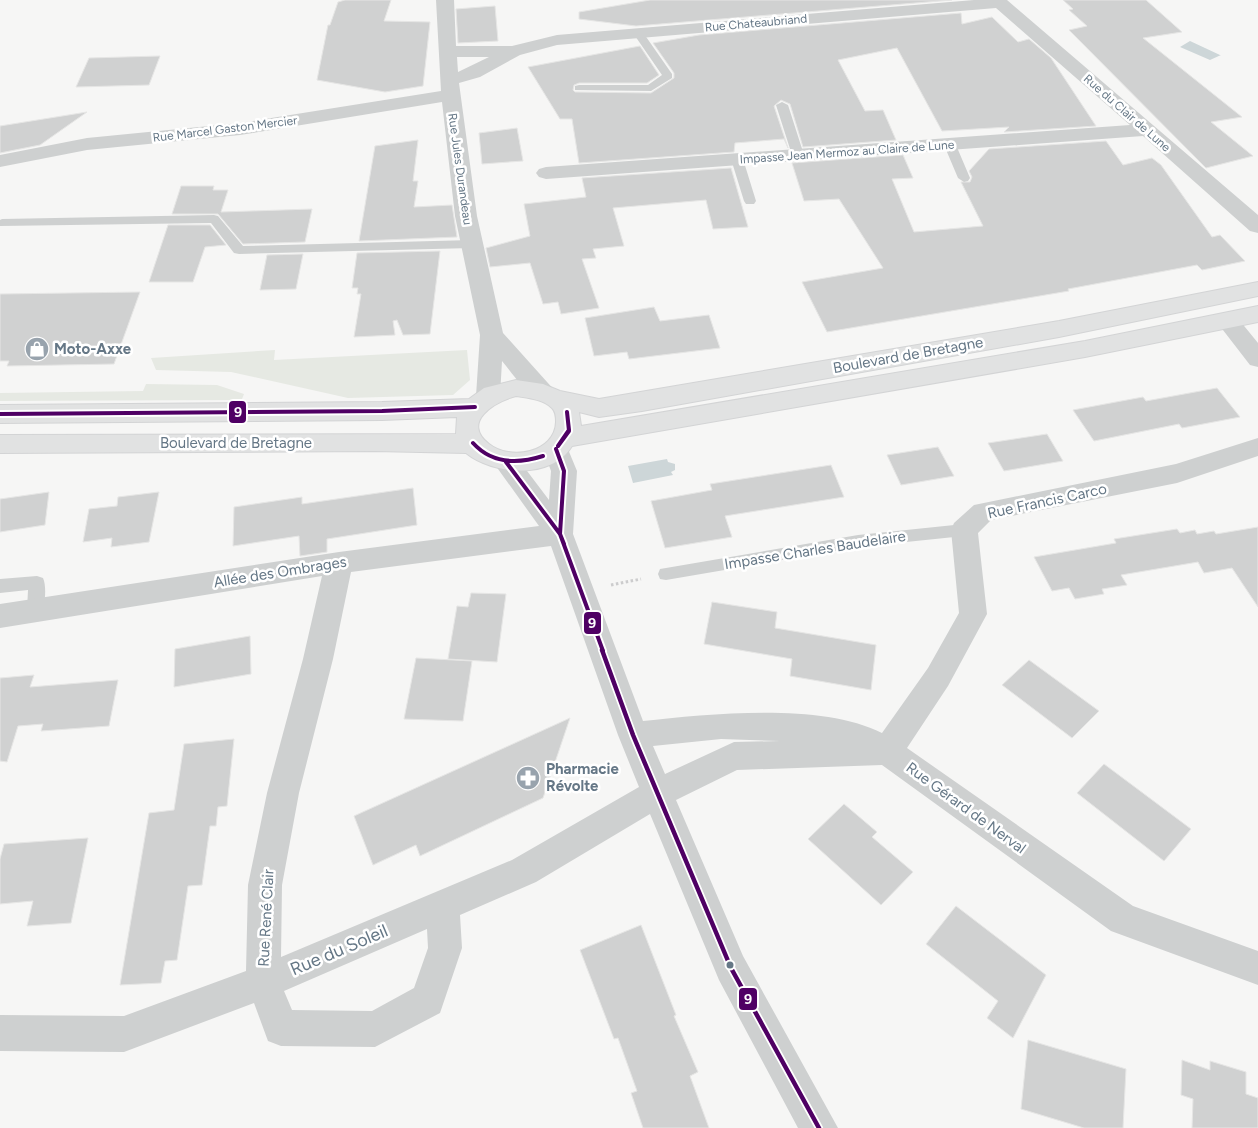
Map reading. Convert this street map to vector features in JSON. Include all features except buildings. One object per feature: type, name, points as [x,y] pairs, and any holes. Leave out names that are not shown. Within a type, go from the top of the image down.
[{"type":"main road","name":"Boulevard de Bretagne","points":[[551,395],[599,408],[642,402],[1059,329],[1258,289]]},
{"type":"main road","name":"Boulevard de Bretagne","points":[[561,443],[1085,349],[1258,314]]},
{"type":"main road","points":[[516,388],[551,395],[566,407],[570,417],[570,428],[561,443],[542,458],[524,462],[506,462],[492,458],[473,444],[468,435],[469,416],[482,402],[516,388]]},
{"type":"main road","name":"Boulevard de Bretagne","points":[[0,414],[382,411],[482,402]]},
{"type":"main road","name":"Boulevard de Bretagne","points":[[0,444],[375,442],[473,444]]},
{"type":"street","name":"Rue Jules Durandeau","points":[[445,0],[450,88],[472,244],[492,335],[482,402]]},
{"type":"street","name":"Rue Chateaubriand","points":[[447,52],[514,51],[557,40],[998,1]]},
{"type":"street","name":"Rue du Clair de Lune","points":[[998,1],[1258,226]]},
{"type":"street","name":"Rue Chateaubriand","points":[[450,88],[514,51]]},
{"type":"street","name":"Rue Marcel Gaston Mercier","points":[[0,161],[87,144],[240,129],[450,88]]},
{"type":"street","name":"Impasse Jean Mermoz au Claire de Lune","points":[[546,173],[1148,130]]},
{"type":"street","points":[[1228,321],[1258,359]]},
{"type":"street","name":"Rue Jules Durandeau","points":[[492,335],[551,395]]},
{"type":"street","points":[[560,534],[564,472],[561,443]]},
{"type":"street","name":"Rue Francis Carco","points":[[964,530],[983,512],[1177,472],[1258,447]]},
{"type":"street","points":[[506,462],[560,534],[656,794],[731,968],[819,1128]]},
{"type":"street","points":[[656,794],[734,756],[887,752],[938,677],[973,614],[964,530]]},
{"type":"street","name":"Allée des Ombrages","points":[[0,616],[339,563],[560,534]]},
{"type":"street","name":"Rue René Clair","points":[[339,563],[318,659],[283,794],[265,885],[263,982],[281,1028],[375,1029],[427,1000],[445,948],[443,906]]},
{"type":"street","name":"Rue Gérard de Nerval","points":[[633,735],[721,726],[801,728],[860,737],[887,752],[1123,919],[1258,968]]},
{"type":"street","name":"Rue du Soleil","points":[[0,1033],[124,1034],[263,982],[524,871],[656,794]]},
{"type":"lane","points":[[579,88],[651,88],[668,76],[638,33]]},
{"type":"lane","points":[[782,105],[798,155]]},
{"type":"lane","points":[[950,145],[964,178]]},
{"type":"lane","points":[[737,160],[750,201]]},
{"type":"lane","points":[[2,223],[214,219],[239,250],[472,244]]},
{"type":"lane","name":"Impasse Charles Baudelaire","points":[[666,574],[858,541],[964,530]]},
{"type":"lane","points":[[0,586],[37,584],[36,610]]},
{"type":"path","points":[[581,590],[666,574]]},
{"type":"shaded area","points":[[1190,41],[1221,55],[1210,60],[1180,47]]},
{"type":"shaded area","points":[[275,350],[274,360],[467,350],[470,380],[453,395],[348,398],[231,372],[156,370],[151,358]]},
{"type":"shaded area","points":[[146,384],[217,385],[244,394],[242,399],[233,400],[0,401],[0,393],[143,391]]},
{"type":"shaded area","points":[[667,459],[668,462],[675,464],[675,470],[671,472],[673,475],[633,483],[628,466]]},
{"type":"transit line","name":"9","points":[[0,414],[382,411],[475,407]]},
{"type":"transit line","name":"9","points":[[558,446],[569,430],[567,412]]},
{"type":"transit line","name":"9","points":[[558,446],[569,431],[570,422],[567,412]]},
{"type":"transit line","name":"9","points":[[473,443],[487,455],[505,461],[524,461],[543,456]]},
{"type":"transit line","name":"9","points":[[556,449],[564,471],[560,534],[564,544]]},
{"type":"transit line","name":"9","points":[[506,462],[560,534],[633,735],[731,968],[819,1128]]},
{"type":"place","name":"Moto-Axxe","points":[[37,349]]},
{"type":"place","name":"Pharmacie Révolte","points":[[528,778]]}]
